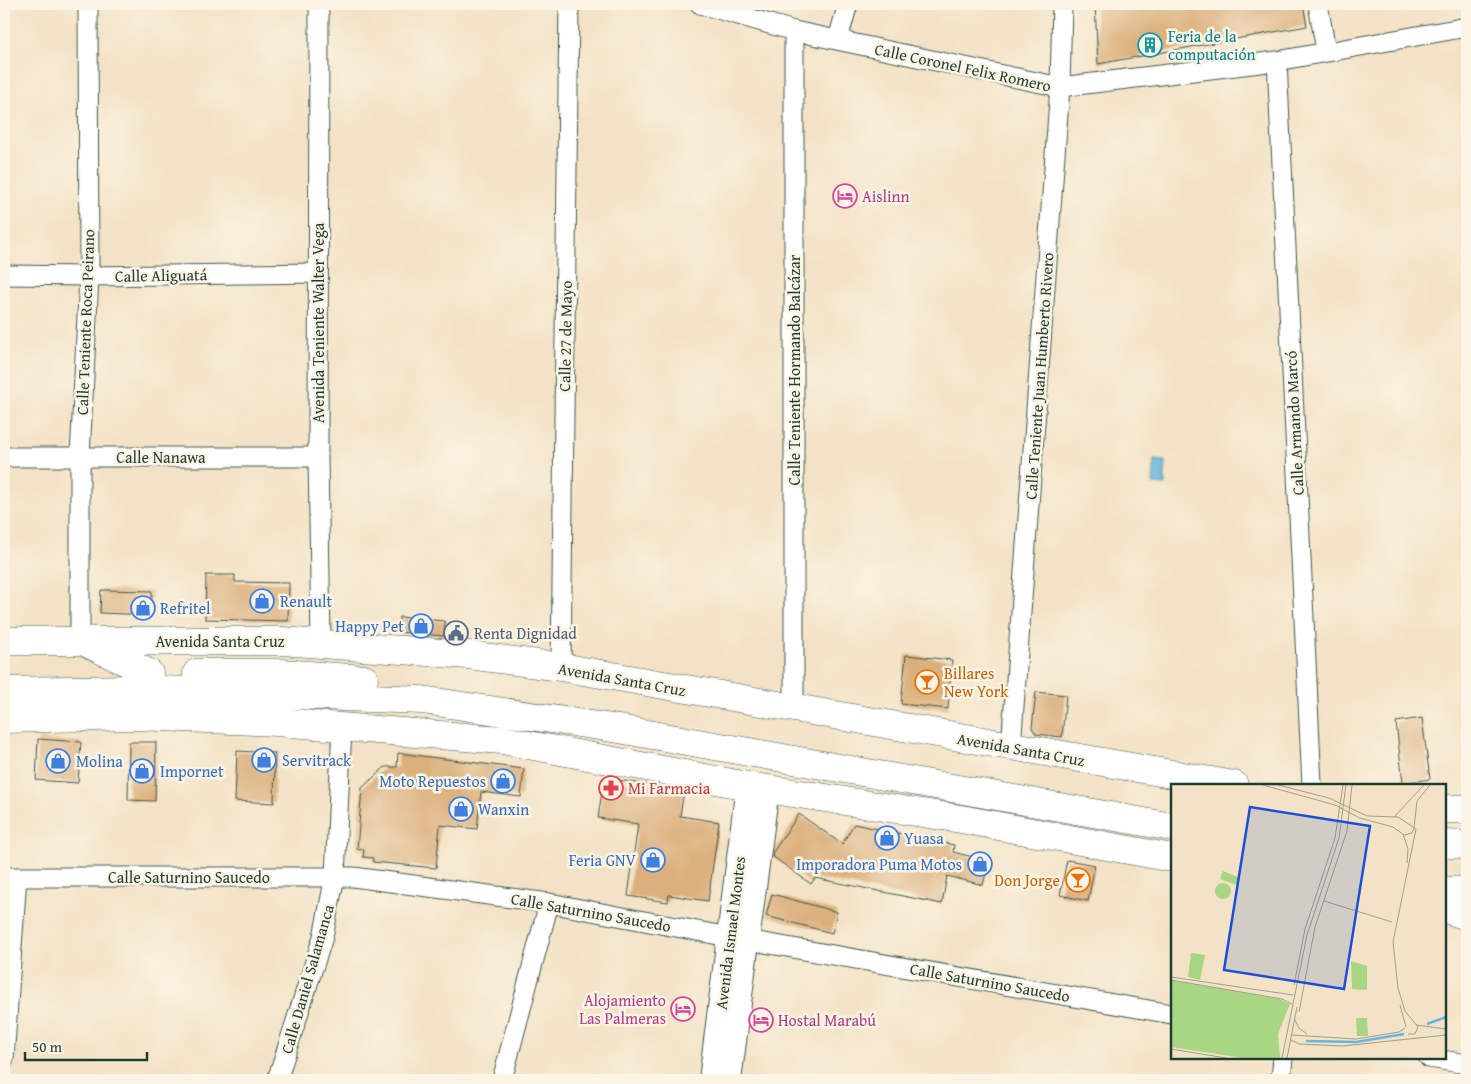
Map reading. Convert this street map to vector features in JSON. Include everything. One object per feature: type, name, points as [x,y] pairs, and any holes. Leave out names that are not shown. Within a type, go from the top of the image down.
[{"type":"main road","points":[[80,640],[149,673]]},
{"type":"main road","name":"Avenida Santa Cruz","points":[[4,641],[320,642],[468,655],[561,667],[1228,784]]},
{"type":"main road","name":"Avenida Santa Cruz","points":[[4,672],[281,673],[425,684],[546,700],[1171,809]]},
{"type":"main road","points":[[34,690],[136,716]]},
{"type":"main road","points":[[4,691],[155,690],[422,700],[619,729],[1171,827]]},
{"type":"main road","points":[[4,719],[136,716],[342,727],[502,740],[757,787],[969,821],[1171,858]]},
{"type":"main road","points":[[1446,809],[1467,809]]},
{"type":"main road","points":[[1446,844],[1467,845]]},
{"type":"main road","points":[[1446,860],[1467,861]]},
{"type":"main road","points":[[1446,891],[1467,891]]},
{"type":"main road","points":[[1446,909],[1467,916]]},
{"type":"street","name":"Calle Teniente Roca Peirano","points":[[80,640],[80,457],[88,276],[88,4]]},
{"type":"street","name":"Avenida Teniente Walter Vega","points":[[319,4],[318,457],[320,642]]},
{"type":"street","name":"Calle 27 de Mayo","points":[[561,667],[569,4]]},
{"type":"street","name":"Calle Coronel Felix Romero","points":[[700,4],[794,31],[1060,87],[1277,61],[1467,26]]},
{"type":"street","points":[[838,40],[848,4]]},
{"type":"street","name":"Calle Teniente Juan Humberto Rivero","points":[[1012,747],[1060,87],[1062,4]]},
{"type":"street","points":[[1318,4],[1326,52]]},
{"type":"street","name":"Calle Teniente Hormando Balcázar","points":[[794,31],[794,709]]},
{"type":"street","name":"Calle Armando Marcó","points":[[1277,61],[1312,784]]},
{"type":"street","name":"Calle Aliguatá","points":[[4,274],[88,276],[318,272]]},
{"type":"street","name":"Calle Nanawa","points":[[4,456],[318,457]]},
{"type":"street","name":"Calle Daniel Salamanca","points":[[277,1080],[323,937],[335,876],[342,727]]},
{"type":"street","name":"Avenida Ismael Montes","points":[[729,1080],[738,939],[757,787]]},
{"type":"street","points":[[4,1059],[10,877]]},
{"type":"street","name":"Calle Saturnino Saucedo","points":[[10,877],[354,877],[549,903],[738,939],[1171,1014]]},
{"type":"street","points":[[502,1080],[549,903]]},
{"type":"street","name":"Avenida Ismael Montes","points":[[711,1080],[738,939]]},
{"type":"street","points":[[1281,1080],[1283,1059]]},
{"type":"street","points":[[1435,1059],[1467,1064]]},
{"type":"water","points":[[1154,460],[1165,461],[1165,485],[1153,484]]},
{"type":"building","name":"Feria de la computación","points":[[1095,4],[1303,4],[1307,26],[1098,64]]},
{"type":"building","name":"Renault","points":[[206,575],[235,575],[235,582],[289,583],[288,621],[205,619]]},
{"type":"building","points":[[101,590],[152,591],[151,615],[100,613]]},
{"type":"building","name":"Happy Pet","points":[[399,617],[445,621],[444,636],[398,632]]},
{"type":"building","name":"Billares New York","points":[[906,655],[952,660],[948,709],[901,704]]},
{"type":"building","points":[[1036,692],[1066,695],[1062,737],[1036,734],[1032,728]]},
{"type":"building","points":[[1422,718],[1430,779],[1403,783],[1396,722]]},
{"type":"building","name":"Molina","points":[[38,739],[81,742],[78,783],[36,780]]},
{"type":"building","name":"Impornet","points":[[129,742],[156,742],[155,801],[128,800]]},
{"type":"building","points":[[237,751],[275,753],[274,803],[235,801]]},
{"type":"building","points":[[398,753],[524,769],[521,797],[481,792],[477,829],[440,825],[436,868],[373,862],[373,858],[363,857],[364,850],[357,849],[362,788],[385,767],[397,767]]},
{"type":"building","points":[[604,778],[684,790],[680,816],[719,822],[708,901],[669,895],[668,902],[628,896],[638,824],[598,818]]},
{"type":"building","points":[[799,814],[842,844],[854,824],[954,845],[953,852],[989,861],[983,885],[947,876],[942,904],[815,878],[811,884],[772,856]]},
{"type":"building","name":"Don Jorge","points":[[1067,860],[1095,865],[1088,901],[1060,895]]},
{"type":"building","points":[[772,894],[837,912],[832,933],[766,916]]},
{"type":"place","name":"Feria de la computación","points":[[1150,45]]},
{"type":"place","name":"Aislinn","points":[[845,196]]},
{"type":"place","name":"Renault","points":[[262,601]]},
{"type":"place","name":"Refritel","points":[[143,608]]},
{"type":"place","name":"Happy Pet","points":[[421,626]]},
{"type":"place","name":"Renta Dignidad","points":[[456,633]]},
{"type":"place","name":"Billares New York","points":[[927,682]]},
{"type":"place","name":"Servitrack","points":[[264,760]]},
{"type":"place","name":"Molina","points":[[58,761]]},
{"type":"place","name":"Impornet","points":[[142,771]]},
{"type":"place","name":"Moto Repuestos","points":[[503,781]]},
{"type":"place","name":"Mi Farmacia","points":[[611,788]]},
{"type":"place","name":"Wanxin","points":[[461,809]]},
{"type":"place","name":"Yuasa","points":[[887,838]]},
{"type":"place","name":"Feria GNV","points":[[653,860]]},
{"type":"place","name":"Imporadora Puma Motos","points":[[980,864]]},
{"type":"place","name":"Don Jorge","points":[[1078,880]]},
{"type":"place","name":"Alojamiento Las Palmeras","points":[[683,1009]]},
{"type":"place","name":"Hostal Marabú","points":[[761,1020]]}]
